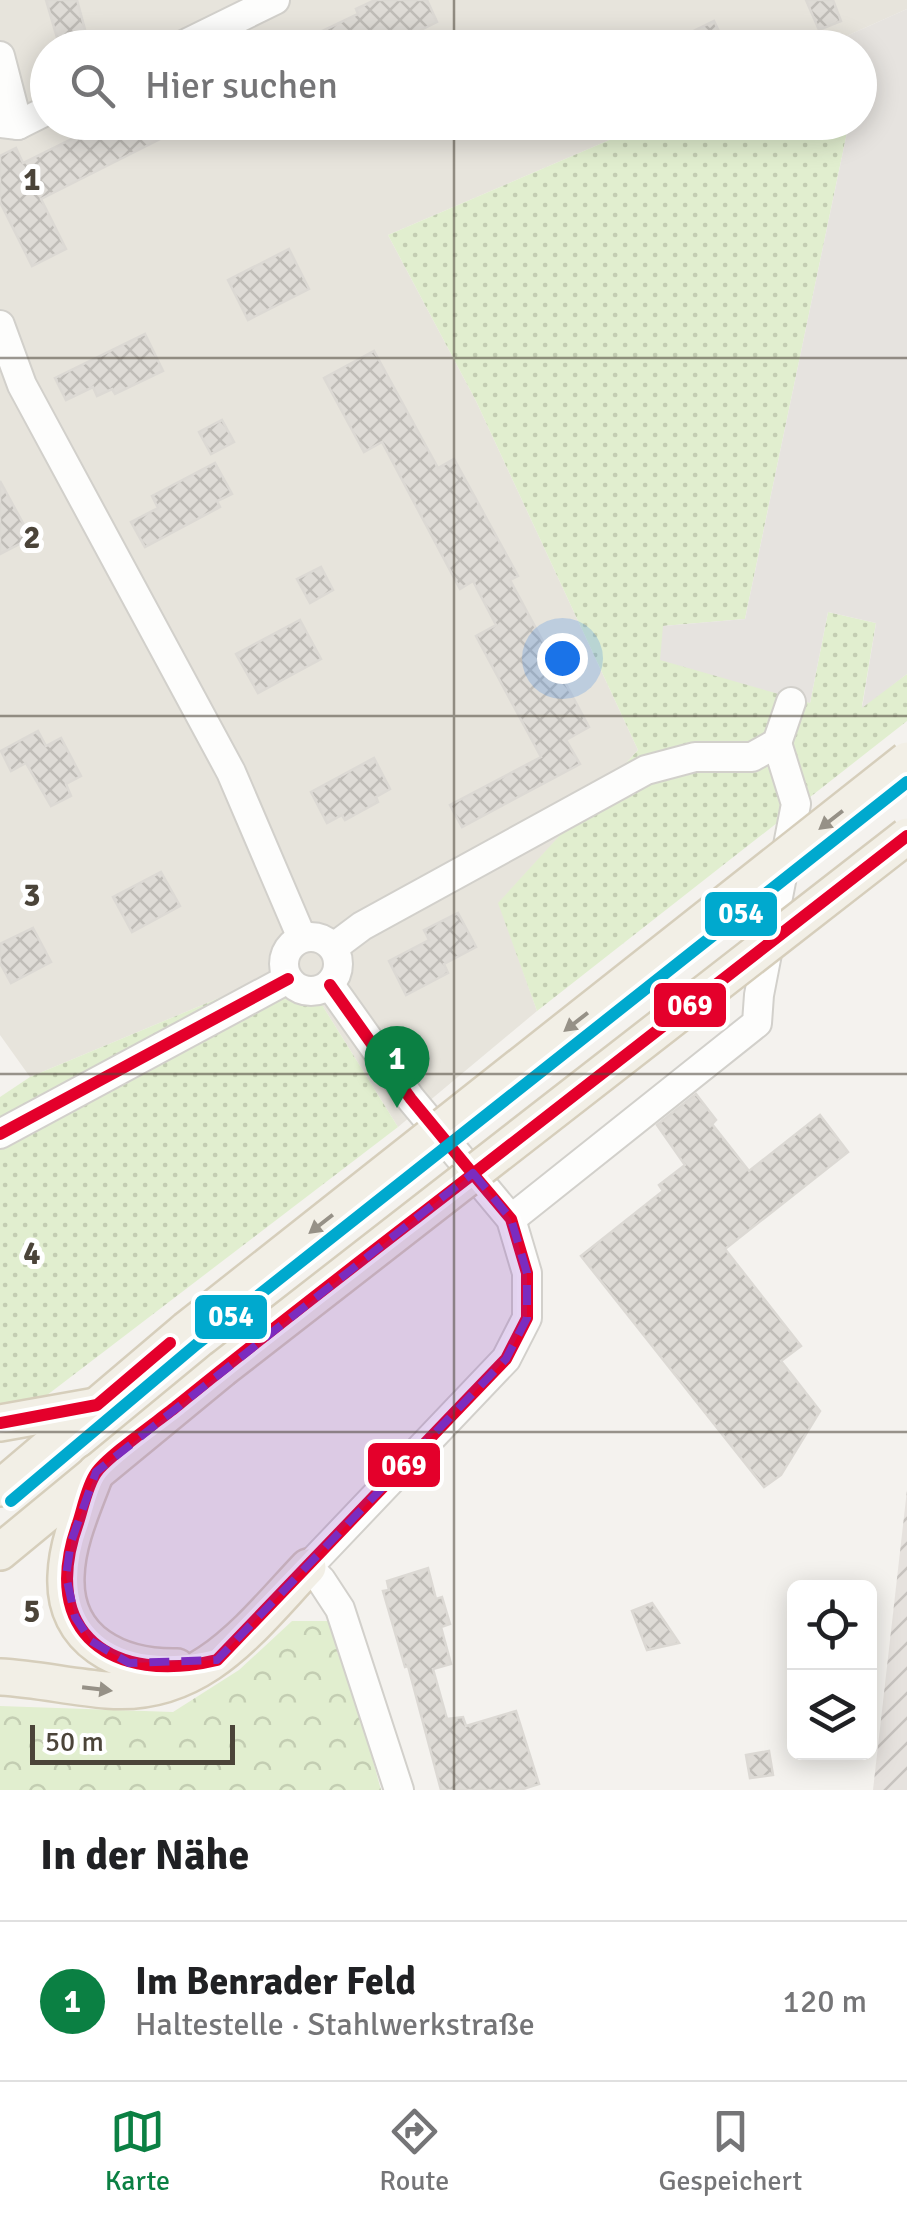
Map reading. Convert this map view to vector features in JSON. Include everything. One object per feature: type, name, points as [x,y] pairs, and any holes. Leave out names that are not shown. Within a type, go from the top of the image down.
[{"type":"main road","points":[[0,1488],[186,1330],[907,760]]},
{"type":"main road","points":[[0,1552],[222,1369],[907,836]]},
{"type":"main road","points":[[0,1424],[96,1405]]},
{"type":"main road","points":[[96,1472],[71,1542],[66,1576],[67,1597],[91,1642],[109,1656],[153,1668],[188,1667],[217,1660]]},
{"type":"main road","points":[[0,1677],[112,1691],[192,1676],[217,1660],[308,1567]]},
{"type":"street","points":[[214,30],[275,0]]},
{"type":"street","points":[[0,56],[9,124]]},
{"type":"street","points":[[0,325],[11,390],[231,772],[302,938]]},
{"type":"street","points":[[511,1219],[758,1023],[759,995],[796,804],[777,743],[791,702]]},
{"type":"street","points":[[334,947],[362,926],[646,770],[694,757],[752,758],[777,743]]},
{"type":"street","points":[[313,936],[334,947],[339,958],[337,974],[330,985],[314,991],[298,988],[288,979],[284,964],[288,948],[302,938],[313,936]]},
{"type":"street","points":[[0,1134],[288,979]]},
{"type":"street","points":[[330,985],[411,1099],[511,1219],[527,1273],[526,1318],[506,1359],[308,1567],[322,1580],[340,1610],[390,1782]]},
{"type":"highlighted area","points":[[473,1173],[511,1219],[527,1273],[527,1318],[506,1359],[217,1660],[129,1663],[91,1641],[75,1617],[66,1576],[71,1542],[96,1472]]},
{"type":"shaded area","points":[[0,0],[907,0],[907,9],[860,30],[30,30],[30,140],[609,140],[388,235],[476,401],[638,750],[499,903],[537,1011],[398,1127],[319,1000],[255,983],[30,1077],[0,1035]]},
{"type":"shaded area","points":[[907,9],[907,674],[862,708],[876,623],[828,612],[810,703],[660,660],[663,626],[745,619],[845,140],[877,140],[877,30],[860,30]]},
{"type":"shaded area","points":[[907,1490],[907,1790],[873,1790]]},
{"type":"green space","points":[[609,140],[845,140],[745,619],[663,626],[810,703],[828,612],[876,623],[862,706],[907,674],[907,721],[537,1011],[498,903],[638,750],[476,401],[388,235]]},
{"type":"green space","points":[[255,983],[319,1000],[398,1127],[0,1431],[0,1097],[30,1077]]},
{"type":"green space","points":[[292,1621],[335,1621],[381,1790],[0,1790],[0,1706],[173,1712],[239,1670]]},
{"type":"building","points":[[46,0],[77,0],[85,30],[55,30]]},
{"type":"building","points":[[375,0],[427,0],[437,22],[421,30],[325,30],[358,14],[356,9]]},
{"type":"building","points":[[806,0],[833,0],[841,21],[819,30]]},
{"type":"building","points":[[714,21],[718,30],[696,30]]},
{"type":"building","points":[[70,140],[158,140],[41,199],[66,249],[32,266],[0,202],[0,156],[16,148],[23,163]]},
{"type":"building","points":[[289,249],[309,289],[248,320],[228,280]]},
{"type":"building","points":[[145,334],[163,371],[115,394],[112,389],[97,396],[93,387],[66,400],[55,378]]},
{"type":"building","points":[[374,351],[438,468],[454,459],[518,576],[510,580],[589,727],[566,740],[580,764],[462,827],[450,805],[541,757],[476,636],[496,625],[473,581],[460,589],[382,442],[364,452],[324,378]]},
{"type":"building","points":[[222,420],[234,442],[211,454],[199,432]]},
{"type":"building","points":[[215,463],[232,494],[217,501],[220,507],[145,547],[131,522],[158,508],[152,496]]},
{"type":"building","points":[[0,481],[31,538],[0,554]]},
{"type":"building","points":[[321,567],[333,590],[310,603],[297,579]]},
{"type":"building","points":[[300,620],[321,659],[258,693],[236,654]]},
{"type":"building","points":[[38,731],[46,746],[61,738],[81,776],[66,784],[71,796],[51,806],[26,763],[11,771],[1,751]]},
{"type":"building","points":[[374,758],[390,789],[376,797],[378,802],[345,820],[342,815],[327,823],[311,792]]},
{"type":"building","points":[[161,872],[180,906],[132,932],[113,897]]},
{"type":"building","points":[[458,913],[476,947],[444,964],[448,973],[406,995],[389,961],[429,940],[424,930]]},
{"type":"building","points":[[33,928],[51,962],[11,983],[0,963],[0,944]]},
{"type":"building","points":[[696,1094],[716,1120],[712,1124],[749,1171],[820,1115],[848,1152],[725,1249],[801,1346],[781,1361],[820,1411],[781,1475],[764,1487],[581,1256],[663,1191],[659,1185],[685,1165],[657,1125]]},
{"type":"building","points":[[428,1568],[436,1599],[442,1597],[450,1624],[441,1627],[451,1664],[433,1669],[447,1719],[463,1717],[466,1726],[516,1711],[539,1784],[520,1790],[441,1790],[408,1666],[405,1667],[383,1591],[389,1590],[387,1581]]},
{"type":"building","points":[[652,1603],[679,1643],[647,1650],[632,1611]]},
{"type":"building","points":[[769,1751],[773,1775],[750,1778],[746,1755]]},
{"type":"transit line","name":"054","points":[[11,1501],[197,1344],[907,782]]},
{"type":"transit line","name":"069","points":[[473,1174],[907,836]]},
{"type":"transit line","name":"069","points":[[0,1134],[288,979]]},
{"type":"transit line","name":"069","points":[[330,985],[411,1099],[473,1174]]},
{"type":"transit line","name":"069","points":[[473,1174],[511,1219],[527,1273],[527,1318],[506,1359],[217,1660],[180,1666],[146,1665],[117,1657],[94,1642],[77,1622],[68,1595],[68,1562],[85,1497],[96,1473],[122,1448],[473,1174]]},
{"type":"transit line","name":"069","points":[[0,1423],[97,1405],[170,1343]]},
{"type":"place","name":"Im Benrader Feld","points":[[397,1108]]}]
